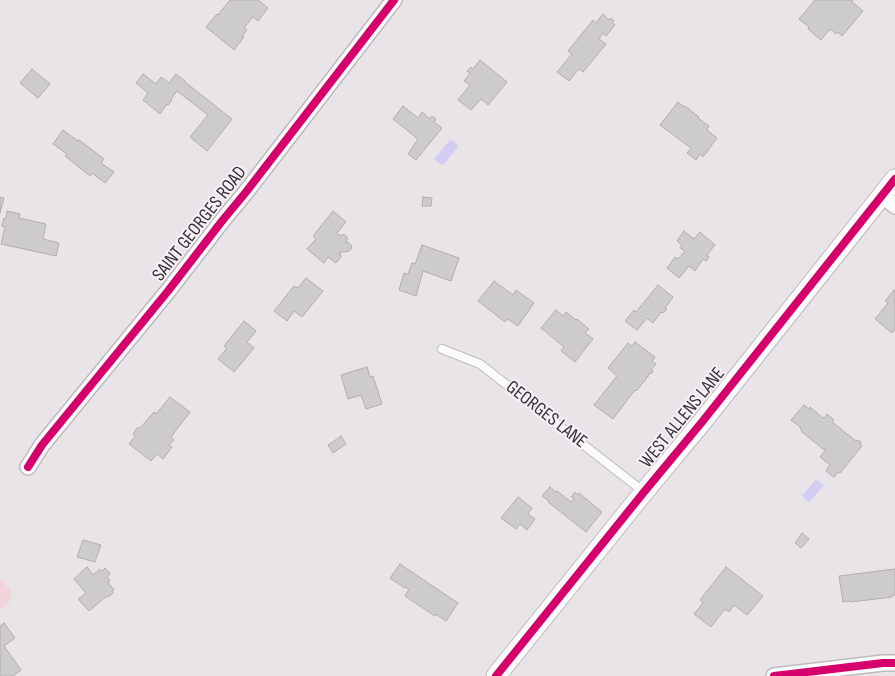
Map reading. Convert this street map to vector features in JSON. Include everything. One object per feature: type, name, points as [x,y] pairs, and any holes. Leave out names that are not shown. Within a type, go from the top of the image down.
[{"type":"street","name":"SAINT GEORGES ROAD","points":[[28,467],[42,445],[168,291],[394,0]]},
{"type":"street","name":"WEST ALLENS LANE","points":[[496,676],[644,492],[888,201],[895,179]]},
{"type":"street","points":[[774,676],[895,663]]},
{"type":"lane","name":"GEORGES LANE","points":[[442,349],[480,364],[644,492]]},
{"type":"shaded area","points":[[450,140],[455,142],[458,147],[443,165],[434,159]]},
{"type":"shaded area","points":[[816,479],[824,485],[809,503],[802,496]]},
{"type":"shaded area","points":[[0,579],[12,593],[7,606],[3,609],[0,609]]},
{"type":"building","points":[[232,0],[258,0],[268,8],[258,21],[253,17],[244,28],[247,30],[242,36],[244,37],[234,50],[206,27]]},
{"type":"building","points":[[815,0],[853,0],[852,2],[863,11],[842,36],[830,29],[821,40],[799,19]]},
{"type":"building","points":[[603,14],[609,20],[611,18],[614,21],[612,23],[615,25],[606,36],[603,33],[599,39],[606,44],[583,72],[579,69],[569,81],[557,72],[572,54],[568,51],[593,20],[596,23]]},
{"type":"building","points":[[480,60],[507,82],[488,105],[481,99],[471,110],[458,100],[470,85],[464,81],[470,73],[467,71],[471,67],[473,69]]},
{"type":"building","points":[[32,69],[50,84],[38,98],[20,83]]},
{"type":"building","points":[[143,74],[156,84],[161,77],[169,83],[176,74],[232,119],[207,151],[190,137],[208,115],[177,91],[160,114],[143,100],[148,93],[136,83]]},
{"type":"building","points":[[678,102],[709,126],[707,130],[717,138],[703,157],[700,154],[696,160],[687,153],[691,148],[660,125]]},
{"type":"building","points":[[403,106],[418,118],[422,112],[430,119],[432,116],[436,119],[434,122],[442,128],[416,160],[408,154],[418,139],[393,119]]},
{"type":"building","points":[[63,130],[104,159],[101,163],[114,172],[105,183],[92,173],[90,176],[65,156],[67,154],[53,144]]},
{"type":"building","points":[[0,197],[4,198],[0,213]]},
{"type":"building","points":[[423,197],[432,198],[431,206],[422,206]]},
{"type":"building","points":[[7,211],[20,214],[19,218],[46,224],[43,239],[59,243],[56,256],[1,244],[5,227],[2,226],[4,218],[6,219]]},
{"type":"building","points":[[333,211],[346,222],[337,233],[347,237],[345,243],[348,242],[352,248],[349,251],[340,252],[341,257],[336,263],[328,257],[324,263],[307,249],[316,239],[313,236]]},
{"type":"building","points":[[684,231],[694,239],[700,232],[715,245],[707,255],[709,257],[706,261],[703,259],[695,271],[689,266],[679,278],[667,268],[675,257],[678,259],[685,251],[680,248],[682,245],[677,241]]},
{"type":"building","points":[[422,245],[459,258],[451,281],[423,271],[416,296],[399,290],[404,273],[408,274],[412,263],[415,264]]},
{"type":"building","points":[[306,278],[323,291],[302,317],[294,311],[287,321],[274,311],[294,286],[298,288]]},
{"type":"building","points":[[494,281],[513,295],[516,290],[534,303],[518,326],[508,319],[505,322],[478,301]]},
{"type":"building","points":[[658,285],[673,297],[665,308],[667,309],[663,313],[661,312],[653,323],[647,318],[637,330],[625,321],[634,310],[636,312]]},
{"type":"building","points":[[894,290],[895,329],[892,333],[875,319],[888,303],[885,301]]},
{"type":"building","points":[[556,310],[563,316],[566,312],[577,319],[589,329],[585,333],[593,339],[575,362],[561,351],[564,347],[541,328]]},
{"type":"building","points":[[244,321],[256,331],[247,342],[254,348],[234,372],[218,359],[227,348],[224,346]]},
{"type":"building","points":[[635,342],[655,357],[652,361],[656,364],[651,370],[653,371],[651,374],[649,373],[648,377],[635,390],[613,419],[594,405],[617,376],[608,368],[628,343],[632,346]]},
{"type":"building","points":[[367,367],[370,377],[373,376],[382,404],[366,409],[361,395],[348,399],[341,375]]},
{"type":"building","points":[[170,397],[190,412],[171,437],[174,440],[169,445],[172,447],[163,459],[157,454],[151,461],[129,444],[135,436],[133,434],[138,427],[140,428],[154,412],[156,414]]},
{"type":"building","points":[[804,405],[809,409],[810,407],[823,418],[827,414],[834,420],[832,422],[856,441],[861,442],[862,446],[840,473],[838,472],[834,477],[826,471],[830,465],[820,457],[826,449],[823,449],[802,432],[800,427],[791,420]]},
{"type":"building","points":[[341,436],[346,444],[333,453],[328,445]]},
{"type":"building","points":[[550,487],[571,502],[574,499],[571,497],[575,492],[578,495],[579,493],[602,512],[586,532],[542,496]]},
{"type":"building","points":[[518,497],[532,508],[528,514],[535,519],[527,530],[520,524],[516,529],[501,518]]},
{"type":"building","points":[[802,533],[809,539],[801,548],[795,543]]},
{"type":"building","points":[[83,540],[101,545],[95,562],[77,557]]},
{"type":"building","points":[[400,564],[458,603],[446,621],[405,596],[409,589],[390,578]]},
{"type":"building","points":[[87,567],[93,575],[100,569],[102,571],[105,568],[110,574],[107,577],[110,580],[108,582],[114,590],[112,591],[113,593],[89,611],[78,599],[86,593],[74,579]]},
{"type":"building","points":[[726,567],[763,596],[747,615],[734,605],[729,612],[725,609],[711,627],[694,614],[703,603],[700,600]]},
{"type":"building","points":[[895,569],[895,595],[892,595],[892,597],[843,602],[839,576]]},
{"type":"building","points":[[4,623],[15,638],[4,646],[21,670],[13,676],[0,676],[0,626]]},
{"type":"cycle path","points":[[28,467],[42,445],[168,291],[394,0]]},
{"type":"cycle path","points":[[496,676],[702,422],[895,179]]},
{"type":"cycle path","points":[[774,676],[895,663]]}]
